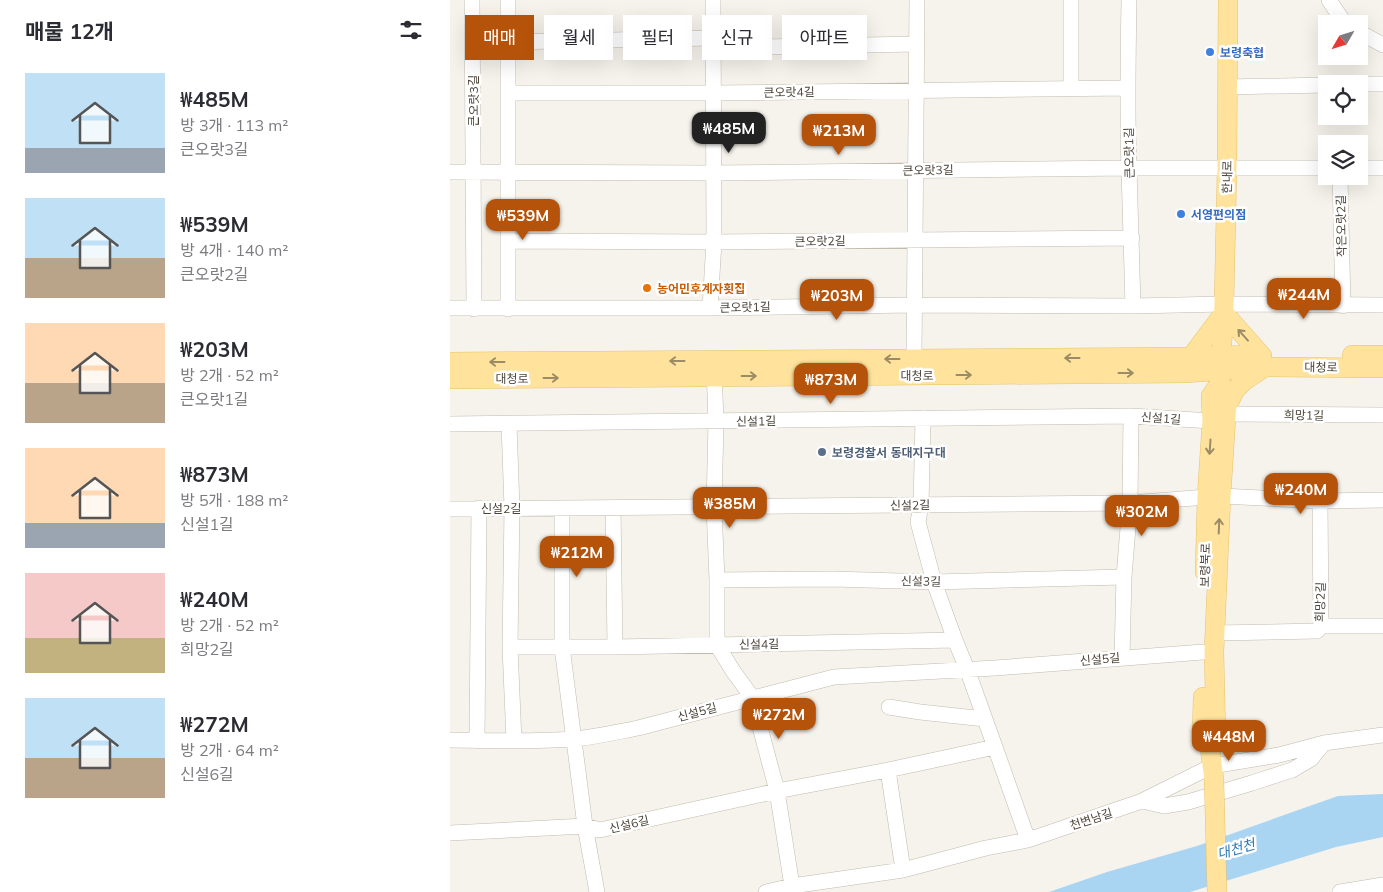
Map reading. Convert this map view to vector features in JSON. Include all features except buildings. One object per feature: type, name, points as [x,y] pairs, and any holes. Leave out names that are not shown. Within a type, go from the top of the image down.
[{"type":"main road","name":"한내로","points":[[1220,369],[1224,309],[1228,0]]},
{"type":"main road","points":[[1224,309],[1264,361],[1235,390],[1219,413],[1200,387],[1188,365],[1224,309]]},
{"type":"main road","name":"대청로","points":[[450,379],[914,359],[1188,365],[1220,369],[1264,361],[1383,355]]},
{"type":"main road","name":"대청로","points":[[1264,361],[1383,368]]},
{"type":"main road","name":"대청로","points":[[450,362],[714,369],[1188,365]]},
{"type":"main road","name":"보령북로","points":[[1212,764],[1202,734],[1203,652],[1219,413],[1227,401],[1220,369]]},
{"type":"main road","name":"보령북로","points":[[1212,764],[1216,737],[1214,496]]},
{"type":"main road","points":[[1212,764],[1217,892]]},
{"type":"street","name":"큰오랏3길","points":[[472,0],[473,172]]},
{"type":"street","points":[[508,0],[508,15]]},
{"type":"street","points":[[713,0],[713,15]]},
{"type":"street","points":[[914,359],[917,0]]},
{"type":"street","points":[[1071,0],[1071,89]]},
{"type":"street","name":"큰오랏1길","points":[[1129,0],[1129,168],[1133,306]]},
{"type":"street","points":[[1329,0],[1339,15]]},
{"type":"street","points":[[1368,36],[1383,44]]},
{"type":"street","points":[[534,42],[702,43]]},
{"type":"street","points":[[772,43],[916,44]]},
{"type":"street","points":[[508,60],[508,309]]},
{"type":"street","points":[[710,308],[714,242],[713,60]]},
{"type":"street","points":[[1368,84],[1383,84]]},
{"type":"street","points":[[1228,87],[1318,85]]},
{"type":"street","name":"큰오랏4길","points":[[508,93],[713,93],[1128,88]]},
{"type":"street","name":"큰오랏3길","points":[[450,172],[714,173],[1227,168]]},
{"type":"street","points":[[1227,168],[1318,168]]},
{"type":"street","points":[[1368,168],[1383,168]]},
{"type":"street","points":[[473,172],[474,309]]},
{"type":"street","name":"작은오랏2길","points":[[1340,185],[1343,306]]},
{"type":"street","name":"큰오랏2길","points":[[508,241],[714,242],[1132,238]]},
{"type":"street","name":"큰오랏1길","points":[[450,308],[710,308],[914,305],[1133,306],[1224,309],[1383,305]]},
{"type":"street","points":[[714,369],[717,645],[752,697],[777,791],[792,886]]},
{"type":"street","name":"희망1길","points":[[1219,413],[1383,415]]},
{"type":"street","name":"신설1길","points":[[450,424],[716,422],[1219,413]]},
{"type":"street","points":[[1122,657],[1124,577],[1130,503],[1131,416]]},
{"type":"street","points":[[923,418],[921,505],[918,522],[934,582],[1028,840]]},
{"type":"street","points":[[509,424],[512,508],[510,647],[514,741]]},
{"type":"street","points":[[1214,496],[1383,500]]},
{"type":"street","name":"신설2길","points":[[450,509],[1130,503],[1214,496]]},
{"type":"street","name":"희망2길","points":[[1215,633],[1317,631],[1321,626],[1320,500]]},
{"type":"street","points":[[477,741],[479,508]]},
{"type":"street","points":[[613,508],[615,647]]},
{"type":"street","points":[[562,509],[562,647],[585,826],[597,892]]},
{"type":"street","name":"신설3길","points":[[717,580],[833,579],[934,582],[1124,577]]},
{"type":"street","points":[[1321,626],[1383,626]]},
{"type":"street","name":"신설4길","points":[[510,647],[615,647],[955,640]]},
{"type":"street","name":"신설5길","points":[[450,740],[514,741],[574,739],[638,728],[834,677],[889,675],[1203,652]]},
{"type":"street","points":[[889,707],[985,718]]},
{"type":"street","name":"천변남길","points":[[766,892],[792,886],[903,870],[986,848],[1028,840],[1142,802],[1212,764],[1279,755],[1324,744],[1383,736]]},
{"type":"street","points":[[1142,802],[1164,806],[1188,802],[1252,783],[1292,770],[1311,759],[1324,744]]},
{"type":"street","name":"신설6길","points":[[450,833],[585,826],[600,830],[777,791],[995,747]]},
{"type":"street","points":[[888,770],[903,870]]},
{"type":"street","points":[[1340,892],[1383,885]]},
{"type":"water","name":"대천천","points":[[1383,794],[1383,837],[1336,847],[1190,892],[1049,892],[1107,872],[1197,846],[1338,796]]},
{"type":"place","name":"보령축협","points":[[1210,52]]},
{"type":"place","name":"서영편의점","points":[[1181,214]]},
{"type":"place","name":"농어민후계자횟집","points":[[647,288]]},
{"type":"place","name":"보령경찰서 동대지구대","points":[[822,452]]}]
